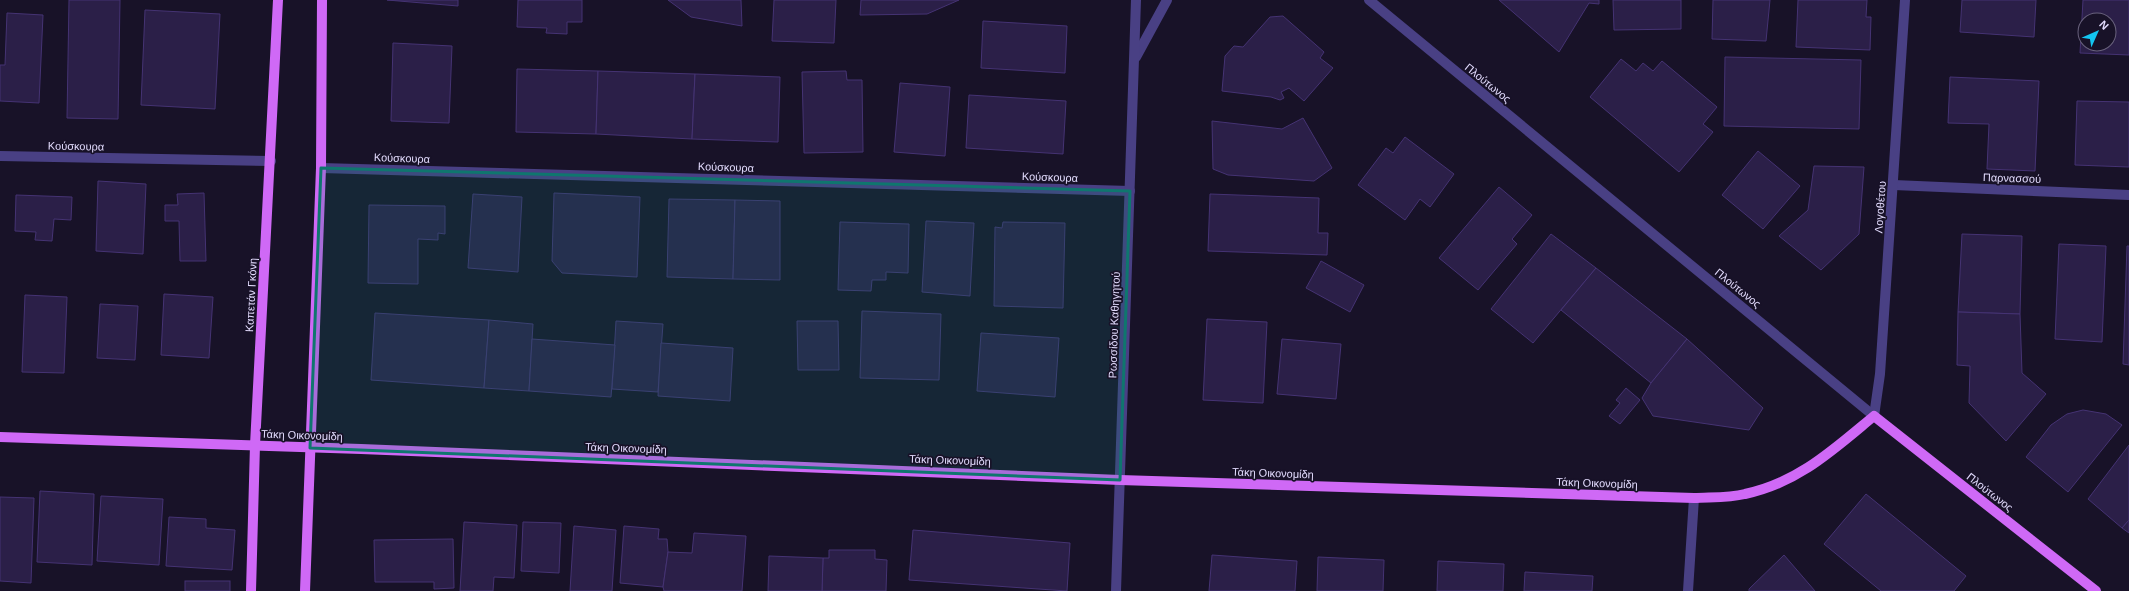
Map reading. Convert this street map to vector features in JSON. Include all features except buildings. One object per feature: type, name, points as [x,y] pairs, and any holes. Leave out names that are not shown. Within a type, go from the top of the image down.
[{"type":"main road","name":"Καπετάν Γκόνη","points":[[252,591],[255,445],[271,161],[278,0]]},
{"type":"main road","points":[[305,591],[321,168],[322,0]]},
{"type":"main road","name":"Τάκη Οικονομίδη","points":[[0,437],[255,445],[1120,480],[1694,498],[1745,494],[1780,484],[1817,463],[1874,416]]},
{"type":"main road","name":"Πλούτωνος","points":[[1874,416],[2096,591]]},
{"type":"street","name":"Ρωσσίδου Καθηγητού","points":[[1116,591],[1136,0]]},
{"type":"street","points":[[1135,59],[1167,0]]},
{"type":"street","name":"Πλούτωνος","points":[[1369,0],[1874,416]]},
{"type":"street","name":"Λογοθέτου","points":[[1874,416],[1880,374],[1894,185],[1905,0]]},
{"type":"street","name":"Κούσκουρα","points":[[0,156],[271,161]]},
{"type":"street","name":"Κούσκουρα","points":[[321,168],[1130,191]]},
{"type":"street","name":"Παρνασσού","points":[[1894,185],[2129,194]]},
{"type":"street","points":[[1688,591],[1694,498]]},
{"type":"highlighted area","points":[[321,168],[1130,191],[1120,480],[310,448]]}]
